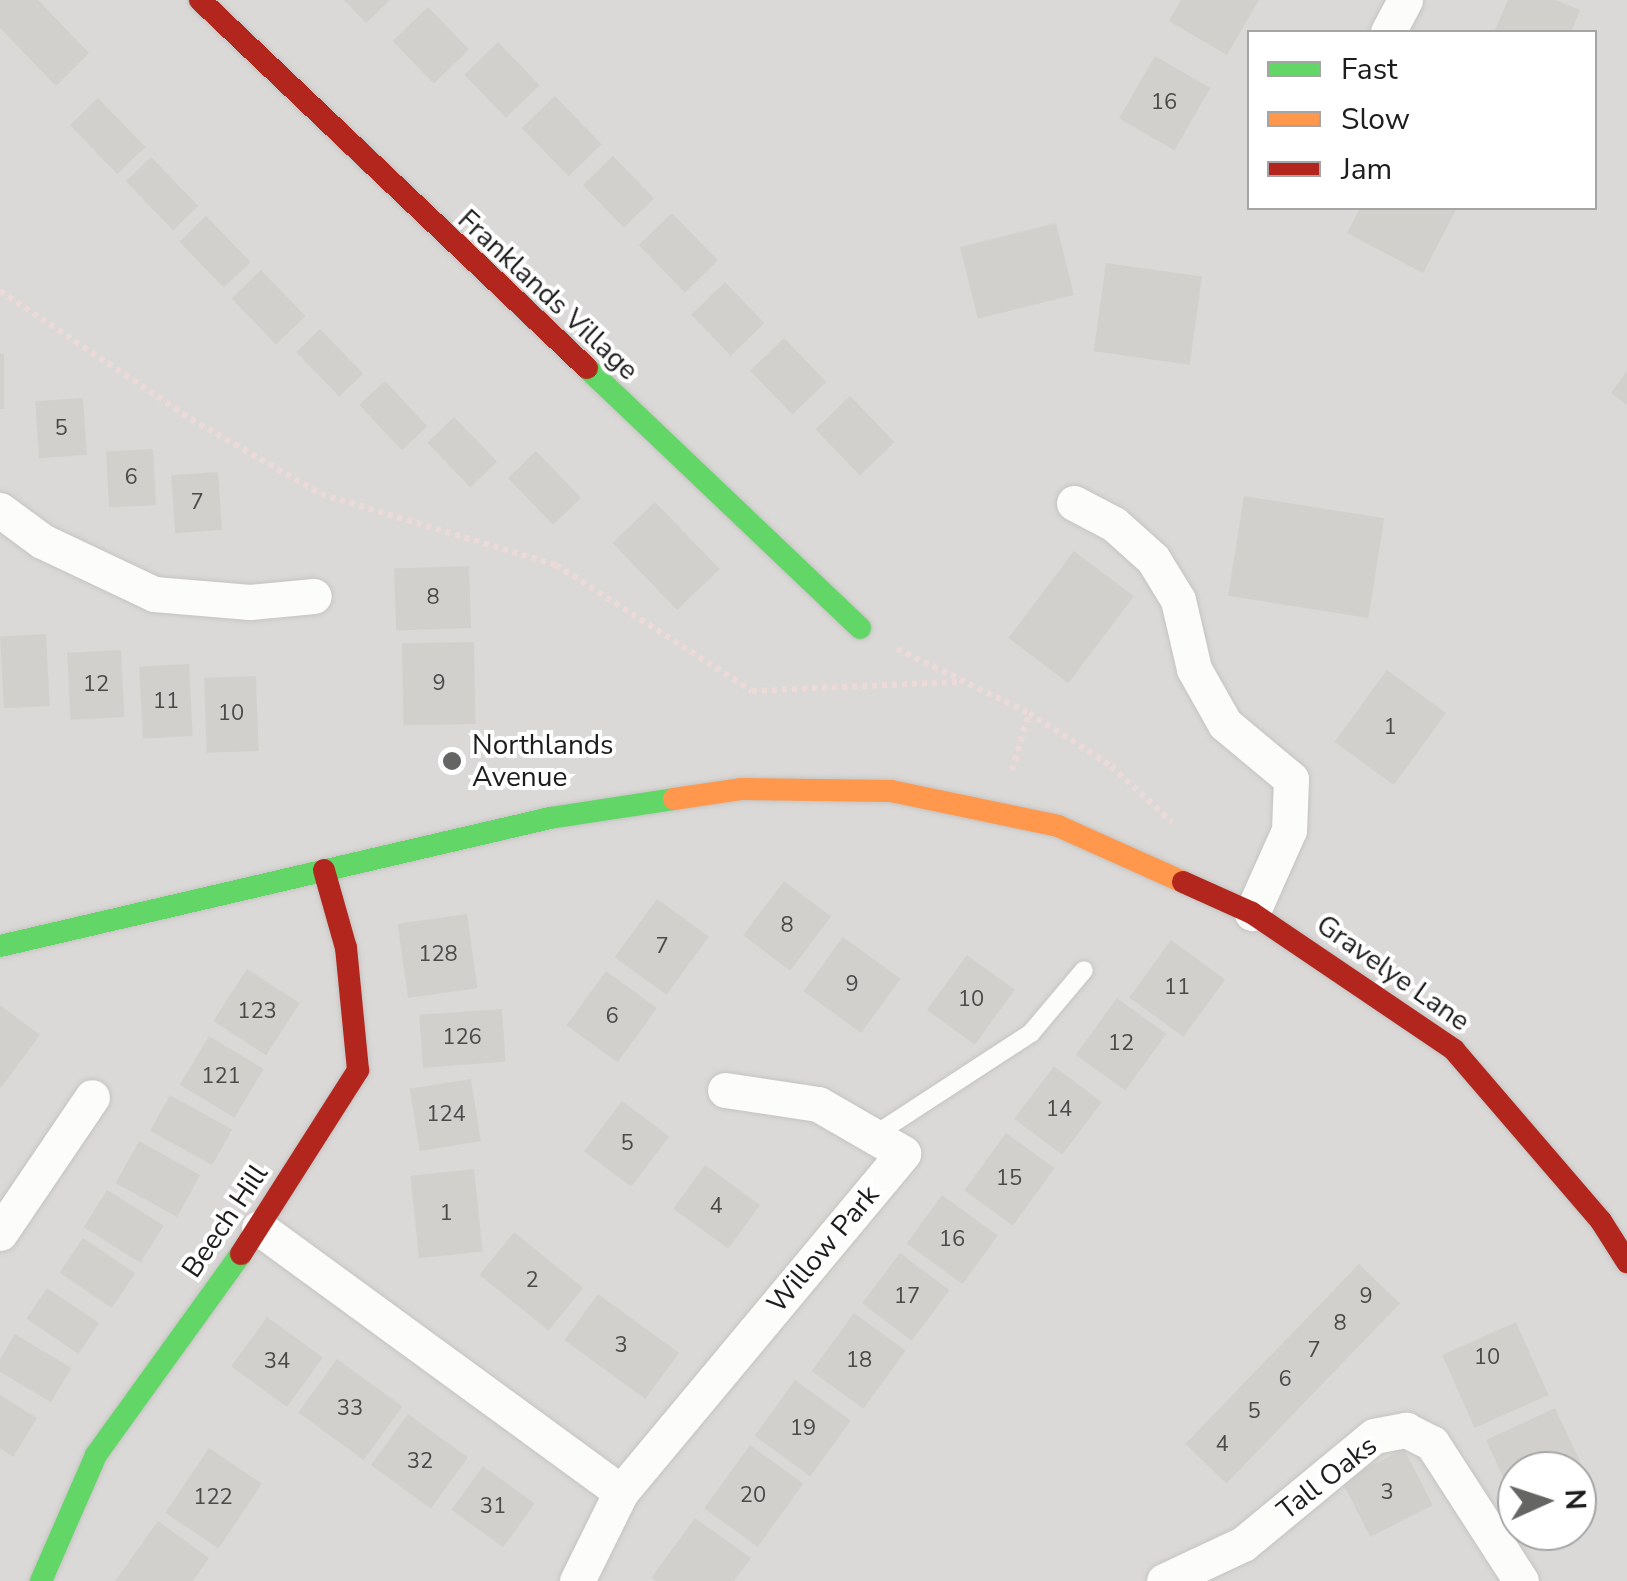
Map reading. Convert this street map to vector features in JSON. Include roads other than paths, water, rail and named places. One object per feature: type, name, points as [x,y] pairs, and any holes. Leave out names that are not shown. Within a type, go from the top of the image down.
[{"type":"street","name":"Franklands Village","points":[[200,0],[860,628]]},
{"type":"street","points":[[1389,30],[1406,0]]},
{"type":"street","points":[[1074,502],[1114,524],[1154,559],[1178,600],[1194,669],[1225,724],[1291,779],[1289,830],[1252,913]]},
{"type":"street","points":[[0,510],[42,541],[154,594],[250,602],[314,596]]},
{"type":"street","name":"Gravelye Lane","points":[[324,870],[550,818],[742,789],[890,791],[1058,826],[1252,913],[1454,1050],[1601,1221],[1627,1262]]},
{"type":"street","points":[[0,946],[324,870]]},
{"type":"street","name":"Beech Hill","points":[[41,1581],[96,1455],[258,1228],[358,1070],[346,948],[324,870]]},
{"type":"street","name":"Willow Park","points":[[577,1581],[621,1492],[903,1152],[818,1104],[725,1090]]},
{"type":"street","points":[[0,1233],[92,1097]]},
{"type":"street","points":[[258,1228],[621,1492]]},
{"type":"street","name":"Tall Oaks","points":[[1164,1581],[1243,1544],[1374,1436],[1406,1430],[1432,1443],[1521,1581]]},
{"type":"lane","points":[[874,1136],[1031,1033],[1084,970]]},
{"type":"place","name":"Northlands Avenue","points":[[452,761]]}]
